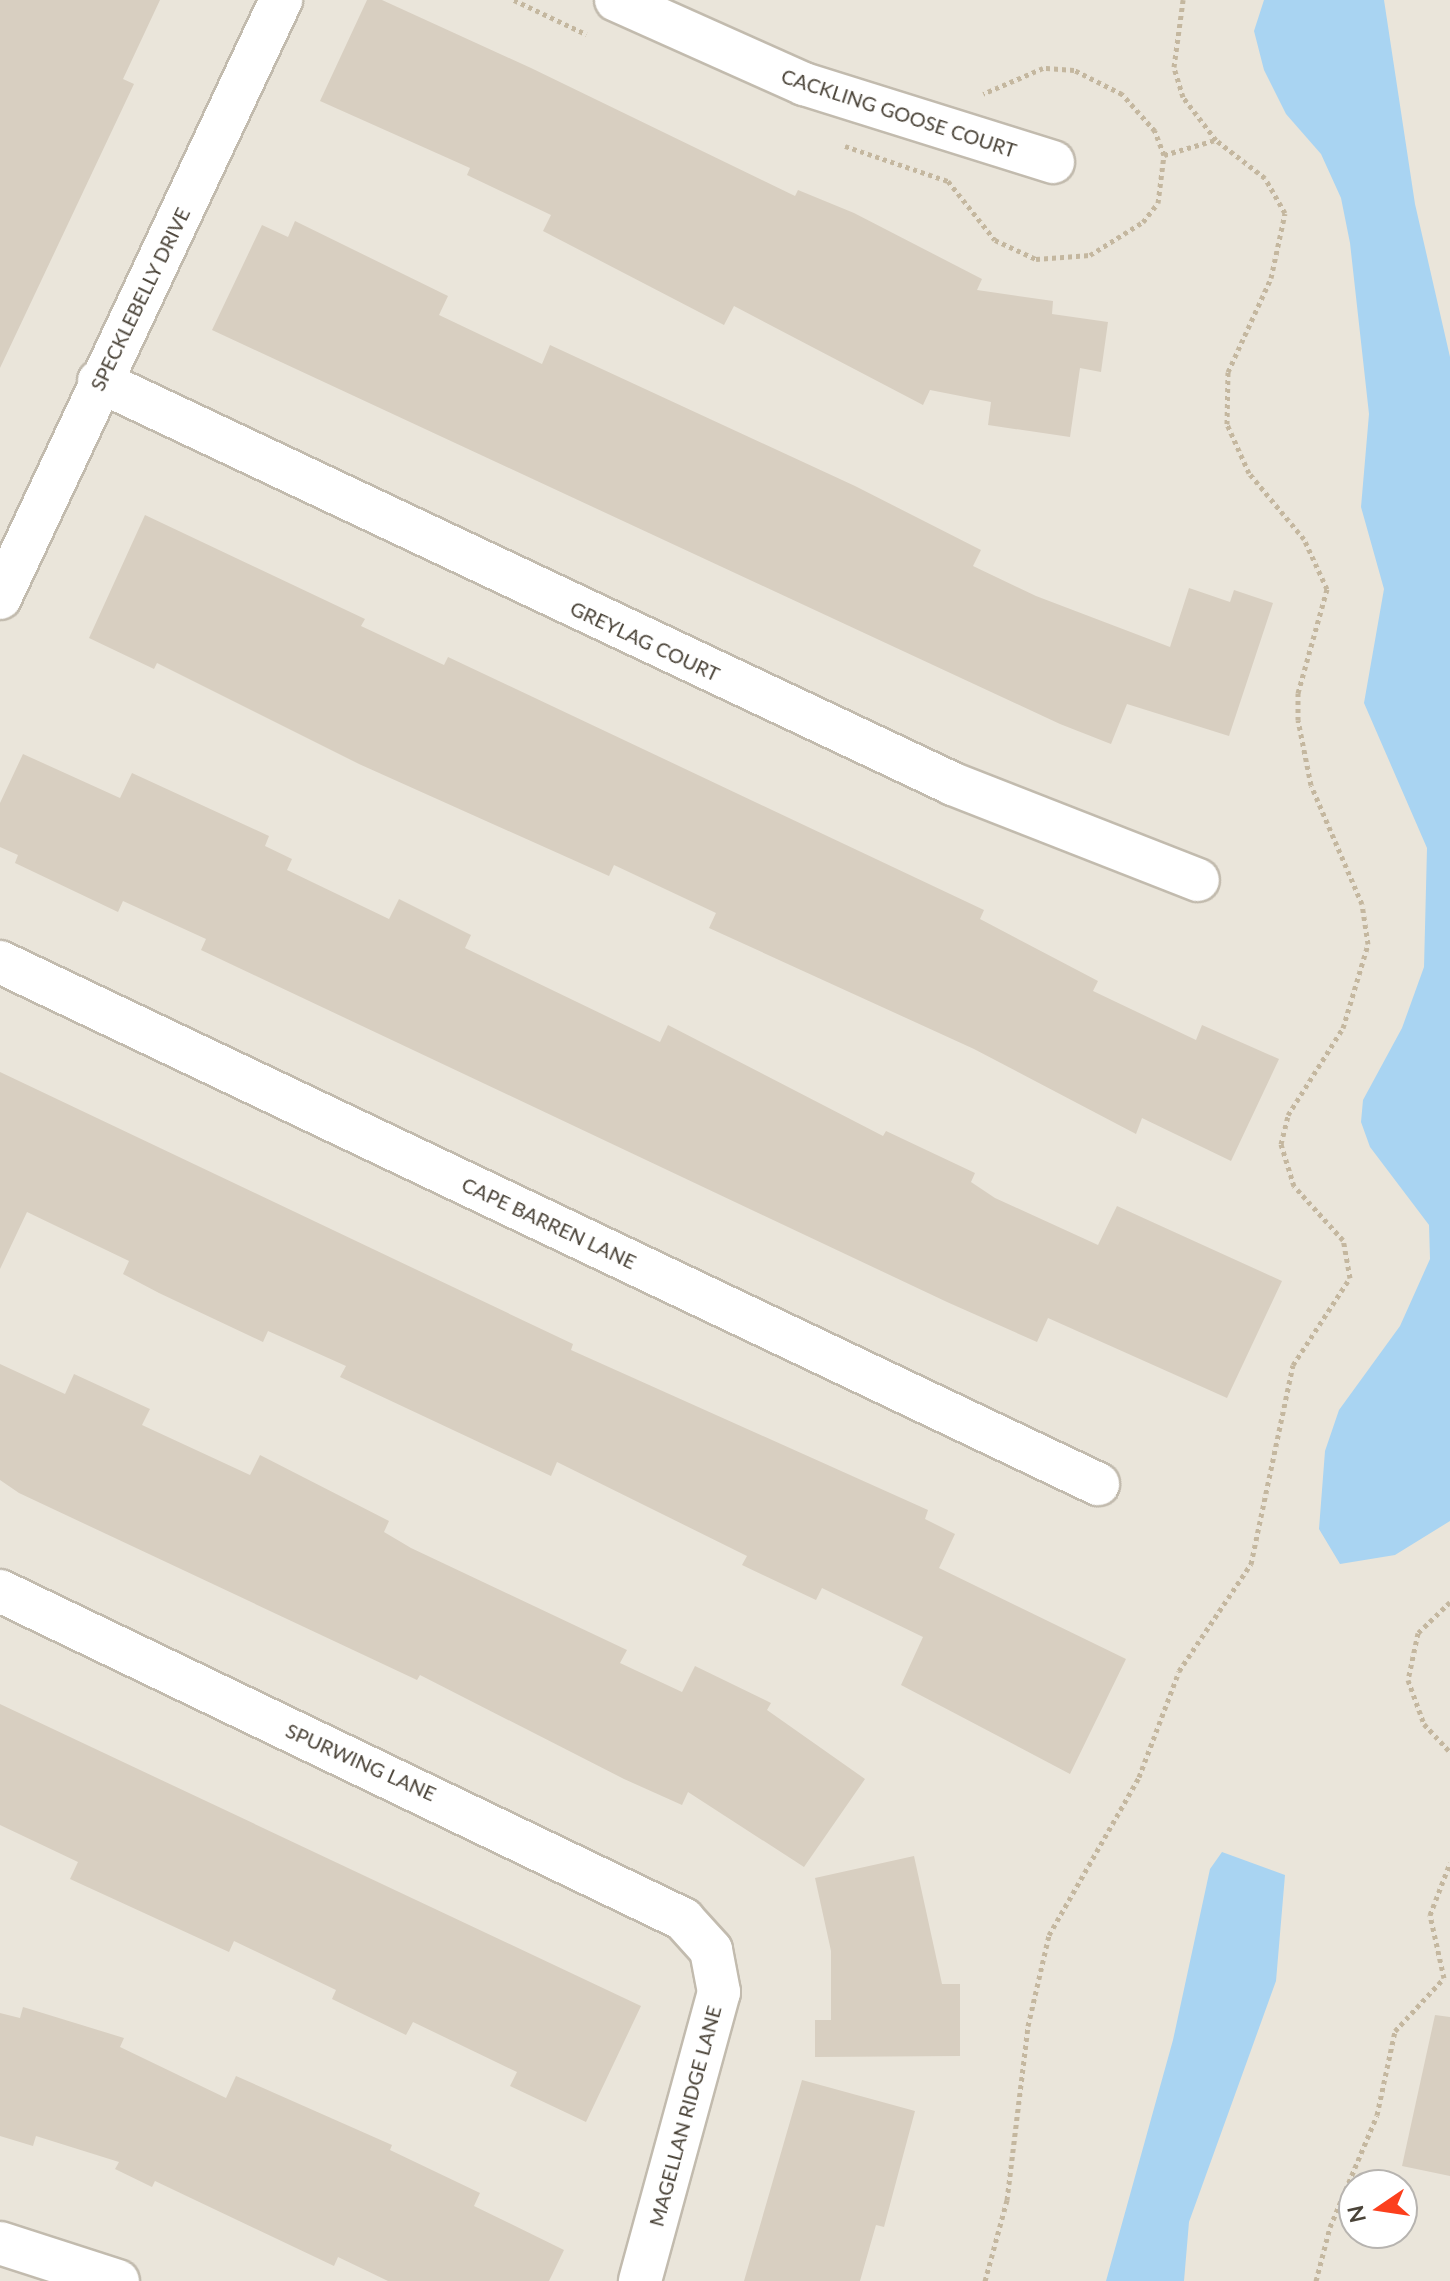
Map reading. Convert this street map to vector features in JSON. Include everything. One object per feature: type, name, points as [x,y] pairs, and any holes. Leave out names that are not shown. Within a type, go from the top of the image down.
[{"type":"street","name":"SPECKLEBELLY DRIVE","points":[[0,598],[99,381],[281,0]]},
{"type":"street","name":"CACKLING GOOSE COURT","points":[[616,0],[804,84],[1053,162]]},
{"type":"street","name":"GREYLAG COURT","points":[[99,381],[953,784],[1198,880]]},
{"type":"street","name":"CAPE BARREN LANE","points":[[0,962],[1098,1484]]},
{"type":"street","name":"SPURWING LANE","points":[[0,1591],[649,1897],[683,1919],[711,1950]]},
{"type":"street","name":"MAGELLAN RIDGE LANE","points":[[640,2281],[719,1992],[711,1950]]},
{"type":"street","points":[[0,2243],[118,2281]]},
{"type":"path","points":[[985,2281],[1007,2200],[1028,2026],[1049,1935],[1139,1777],[1179,1671],[1251,1564],[1293,1365],[1350,1278],[1343,1240],[1294,1186],[1281,1144],[1288,1115],[1343,1028],[1368,944],[1362,904],[1311,785],[1298,720],[1298,693],[1327,589],[1304,539],[1249,473],[1227,424],[1228,372],[1271,278],[1285,213],[1265,178],[1216,140],[1183,97],[1174,67],[1183,0]]},
{"type":"path","points":[[1164,155],[1216,140]]},
{"type":"path","points":[[1450,1602],[1418,1633],[1408,1680],[1424,1724],[1450,1752]]},
{"type":"path","points":[[1316,2281],[1330,2227],[1377,2115],[1395,2031],[1447,1980],[1430,1915],[1450,1863]]},
{"type":"shaded area","points":[[0,0],[1450,0],[1450,2281],[0,2281]]},
{"type":"water","points":[[1264,0],[1384,0],[1415,204],[1450,357],[1450,1521],[1395,1555],[1340,1564],[1319,1529],[1325,1451],[1339,1410],[1400,1326],[1430,1259],[1429,1225],[1370,1147],[1361,1122],[1363,1100],[1402,1028],[1424,967],[1427,848],[1364,703],[1384,589],[1361,507],[1369,414],[1350,243],[1341,198],[1321,154],[1286,114],[1264,70],[1254,31]]},
{"type":"water","points":[[1222,1852],[1285,1875],[1276,1981],[1189,2222],[1184,2281],[1106,2281],[1173,2040],[1210,1869]]},
{"type":"building","points":[[0,0],[160,0],[123,79],[134,84],[0,368]]},
{"type":"building","points":[[367,0],[382,0],[531,68],[795,196],[798,190],[854,213],[982,279],[977,290],[1053,301],[1052,314],[1108,322],[1101,372],[1080,368],[1070,437],[988,425],[991,402],[930,390],[923,405],[734,306],[724,325],[543,231],[551,215],[467,175],[470,168],[320,101]]},
{"type":"building","points":[[295,221],[448,296],[439,315],[542,364],[550,345],[855,486],[981,550],[973,566],[1036,596],[1170,647],[1189,588],[1230,602],[1234,590],[1273,603],[1229,736],[1127,704],[1111,744],[1060,724],[212,330],[262,225],[288,237]]},
{"type":"building","points":[[145,515],[365,619],[361,626],[444,665],[448,657],[984,910],[980,919],[1098,981],[1093,991],[1196,1040],[1202,1025],[1279,1059],[1231,1161],[1142,1118],[1136,1134],[974,1049],[709,928],[716,913],[614,865],[609,876],[359,764],[157,663],[154,669],[89,638]]},
{"type":"building","points":[[23,754],[120,798],[132,773],[269,836],[265,846],[292,859],[287,870],[389,919],[399,899],[471,935],[465,948],[660,1042],[668,1025],[883,1136],[886,1131],[975,1173],[971,1182],[995,1198],[1098,1245],[1117,1206],[1282,1281],[1227,1398],[1048,1318],[1037,1342],[201,950],[206,939],[123,901],[118,912],[15,863],[18,855],[0,847],[0,803]]},
{"type":"building","points":[[0,1072],[573,1344],[571,1350],[928,1510],[925,1519],[955,1534],[939,1568],[1126,1659],[1070,1774],[901,1685],[923,1637],[822,1588],[816,1600],[742,1565],[747,1556],[557,1462],[551,1476],[340,1377],[346,1366],[268,1331],[263,1342],[159,1293],[123,1274],[129,1261],[27,1212],[0,1269]]},
{"type":"building","points":[[0,1364],[65,1394],[74,1374],[150,1409],[142,1425],[250,1475],[260,1455],[389,1521],[384,1532],[411,1548],[627,1650],[620,1663],[682,1692],[695,1666],[771,1703],[767,1710],[865,1779],[804,1867],[688,1792],[682,1805],[624,1779],[420,1675],[417,1680],[19,1493],[0,1480]]},
{"type":"building","points":[[0,1704],[641,2006],[586,2122],[510,2086],[517,2072],[413,2022],[406,2035],[332,1999],[336,1990],[234,1941],[229,1952],[70,1879],[78,1862],[0,1825]]},
{"type":"building","points":[[914,1856],[942,1984],[960,1984],[960,2056],[815,2057],[815,2020],[831,2020],[831,1951],[815,1878]]},
{"type":"building","points":[[23,2007],[124,2038],[120,2047],[226,2098],[236,2076],[392,2145],[390,2150],[480,2193],[474,2206],[564,2250],[549,2281],[388,2281],[338,2257],[334,2266],[155,2181],[152,2187],[115,2169],[119,2162],[36,2136],[33,2146],[0,2136],[0,2013],[20,2018]]},
{"type":"building","points":[[1435,2015],[1450,2017],[1450,2176],[1402,2166]]},
{"type":"building","points":[[802,2080],[915,2111],[884,2227],[876,2225],[860,2281],[744,2281]]}]
